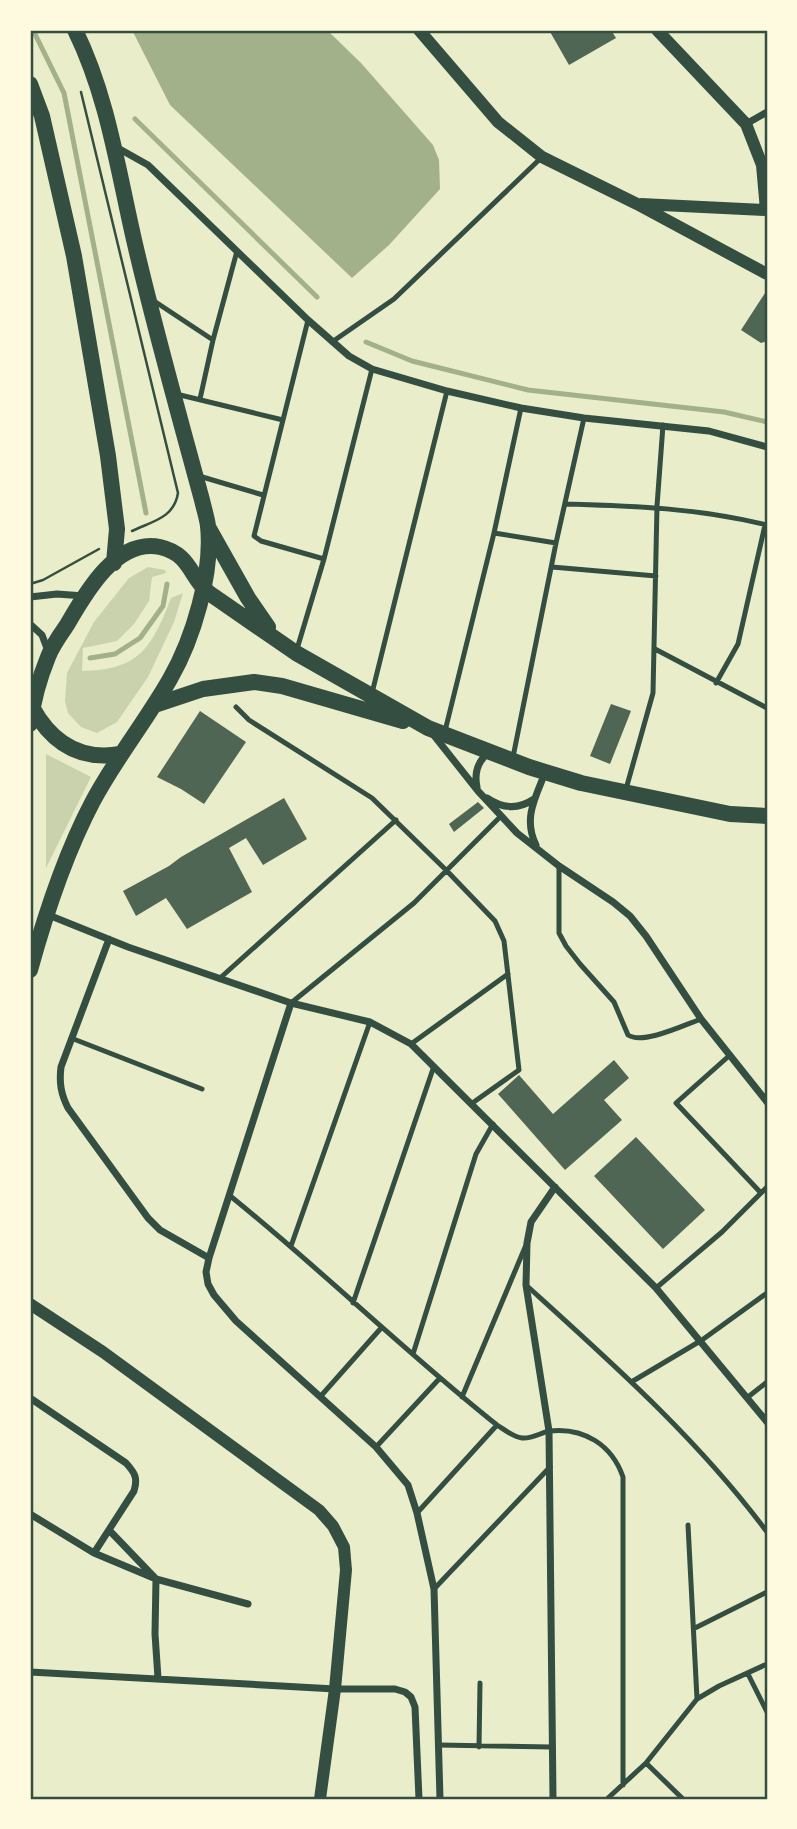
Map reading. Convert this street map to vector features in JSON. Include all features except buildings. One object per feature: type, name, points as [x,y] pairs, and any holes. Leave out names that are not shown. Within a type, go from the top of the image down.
[{"type":"main road","points":[[75,30],[88,57],[105,108],[147,296],[208,527],[248,598],[279,641]]},
{"type":"main road","points":[[30,84],[42,116],[74,256],[108,456],[117,539],[114,563]]},
{"type":"main road","points":[[30,970],[46,914],[92,802],[120,754],[171,679],[190,638],[206,575],[208,527]]},
{"type":"main road","points":[[30,724],[32,707],[49,655],[85,596],[114,563],[136,549],[147,546],[158,547],[174,554],[190,565],[202,589],[296,653],[426,727]]},
{"type":"main road","points":[[155,705],[203,689],[254,682],[282,686],[426,727],[545,772],[722,812],[767,816]]},
{"type":"main road","points":[[32,707],[44,727],[63,744],[96,757],[120,754]]},
{"type":"street","points":[[419,30],[498,122],[542,157],[637,204],[767,274]]},
{"type":"street","points":[[637,204],[766,210],[762,165],[746,124],[657,30]]},
{"type":"street","points":[[746,124],[767,112]]},
{"type":"street","points":[[113,145],[148,165],[332,342],[372,369],[446,391],[521,408],[584,418],[709,431],[767,447]]},
{"type":"street","points":[[30,597],[57,594],[85,596]]},
{"type":"street","points":[[30,624],[43,635],[49,655]]},
{"type":"street","points":[[426,727],[500,817],[559,866],[630,916],[701,1019],[767,1102]]},
{"type":"street","points":[[489,752],[481,760],[476,772],[478,791],[507,807],[519,807],[535,798]]},
{"type":"street","points":[[538,849],[529,825],[545,772]]},
{"type":"street","points":[[46,914],[219,979],[291,1003],[370,1022],[411,1044],[656,1288],[702,1340],[767,1422]]},
{"type":"street","points":[[109,939],[71,1038],[59,1080],[62,1096],[148,1218],[160,1230],[209,1258]]},
{"type":"street","points":[[291,1003],[209,1258],[206,1272],[208,1284],[214,1296],[236,1321],[376,1447],[399,1471],[408,1485],[434,1589],[440,1799]]},
{"type":"street","points":[[553,1799],[549,1431],[526,1285],[527,1243],[531,1222],[555,1187]]},
{"type":"street","points":[[30,1304],[114,1360],[318,1510],[333,1526],[344,1547],[345,1570],[335,1689],[320,1799]]},
{"type":"street","points":[[30,1398],[126,1463],[135,1472],[134,1491],[94,1553]]},
{"type":"street","points":[[30,1514],[94,1553],[156,1579],[248,1604]]},
{"type":"street","points":[[109,1530],[156,1579],[155,1634],[158,1678]]},
{"type":"street","points":[[30,1672],[335,1689],[395,1689],[405,1692],[411,1697],[415,1707],[419,1799]]},
{"type":"lane","points":[[332,342],[394,299],[542,157]]},
{"type":"lane","points":[[200,398],[237,251]]},
{"type":"lane","points":[[147,296],[213,340]]},
{"type":"lane","points":[[308,320],[254,532],[256,538],[324,559]]},
{"type":"lane","points":[[296,653],[324,559],[372,369]]},
{"type":"lane","points":[[371,697],[446,391]]},
{"type":"lane","points":[[173,393],[283,419]]},
{"type":"lane","points":[[444,734],[494,534],[521,408]]},
{"type":"lane","points":[[513,761],[584,418]]},
{"type":"lane","points":[[625,792],[653,694],[657,506],[663,425]]},
{"type":"lane","points":[[195,475],[263,495]]},
{"type":"lane","points":[[565,504],[657,506],[731,516],[766,525],[738,644],[716,683]]},
{"type":"lane","points":[[494,534],[556,543]]},
{"type":"lane","points":[[552,567],[656,576]]},
{"type":"lane","points":[[654,649],[767,708]]},
{"type":"lane","points":[[236,707],[249,720],[345,779],[396,820],[501,930],[519,1069],[471,1104]]},
{"type":"lane","points":[[291,1003],[414,903],[500,817]]},
{"type":"lane","points":[[219,979],[396,820]]},
{"type":"lane","points":[[559,866],[559,933],[580,964],[614,1002],[628,1035],[643,1039],[701,1019]]},
{"type":"lane","points":[[411,1044],[508,974]]},
{"type":"lane","points":[[291,1246],[370,1022]]},
{"type":"lane","points":[[71,1038],[202,1089]]},
{"type":"lane","points":[[730,1055],[676,1103],[761,1194]]},
{"type":"lane","points":[[353,1303],[434,1066]]},
{"type":"lane","points":[[413,1354],[476,1154],[493,1124]]},
{"type":"lane","points":[[656,1288],[722,1232],[767,1187]]},
{"type":"lane","points":[[229,1195],[497,1425],[522,1438],[549,1431],[589,1436],[605,1446],[618,1462],[623,1477],[623,1785]]},
{"type":"lane","points":[[462,1397],[527,1243]]},
{"type":"lane","points":[[526,1285],[633,1381],[723,1476],[767,1532]]},
{"type":"lane","points":[[633,1381],[702,1340],[767,1293]]},
{"type":"lane","points":[[320,1397],[382,1327]]},
{"type":"lane","points":[[376,1447],[440,1378]]},
{"type":"lane","points":[[748,1397],[767,1382]]},
{"type":"lane","points":[[417,1513],[497,1425]]},
{"type":"lane","points":[[434,1589],[550,1467]]},
{"type":"lane","points":[[688,1525],[697,1699]]},
{"type":"lane","points":[[695,1628],[767,1592]]},
{"type":"lane","points":[[608,1799],[646,1763],[697,1699],[767,1664]]},
{"type":"lane","points":[[748,1674],[767,1712]]},
{"type":"lane","points":[[479,1747],[480,1683]]},
{"type":"lane","points":[[438,1745],[551,1746]]},
{"type":"lane","points":[[646,1763],[683,1799]]},
{"type":"path","points":[[30,584],[43,580],[169,513],[176,505],[178,493],[80,90]]},
{"type":"shaded area","points":[[132,30],[327,30],[361,63],[433,145],[439,160],[440,189],[389,245],[352,278],[170,105]]},
{"type":"shaded area","points":[[148,567],[165,570],[166,573],[152,577],[149,601],[134,624],[117,641],[83,648],[82,671],[102,670],[131,660],[150,642],[171,598],[183,593],[174,622],[148,677],[117,722],[97,733],[81,727],[68,713],[65,701],[67,673],[94,622],[129,578]]},
{"type":"shaded area","points":[[46,754],[91,777],[46,868]]},
{"type":"waterway","points":[[33,30],[64,93],[146,513]]},
{"type":"waterway","points":[[135,119],[317,297]]},
{"type":"waterway","points":[[366,342],[412,361],[528,390],[724,412],[767,422]]},
{"type":"waterway","points":[[90,658],[115,654],[140,638],[163,606],[167,584]]}]
